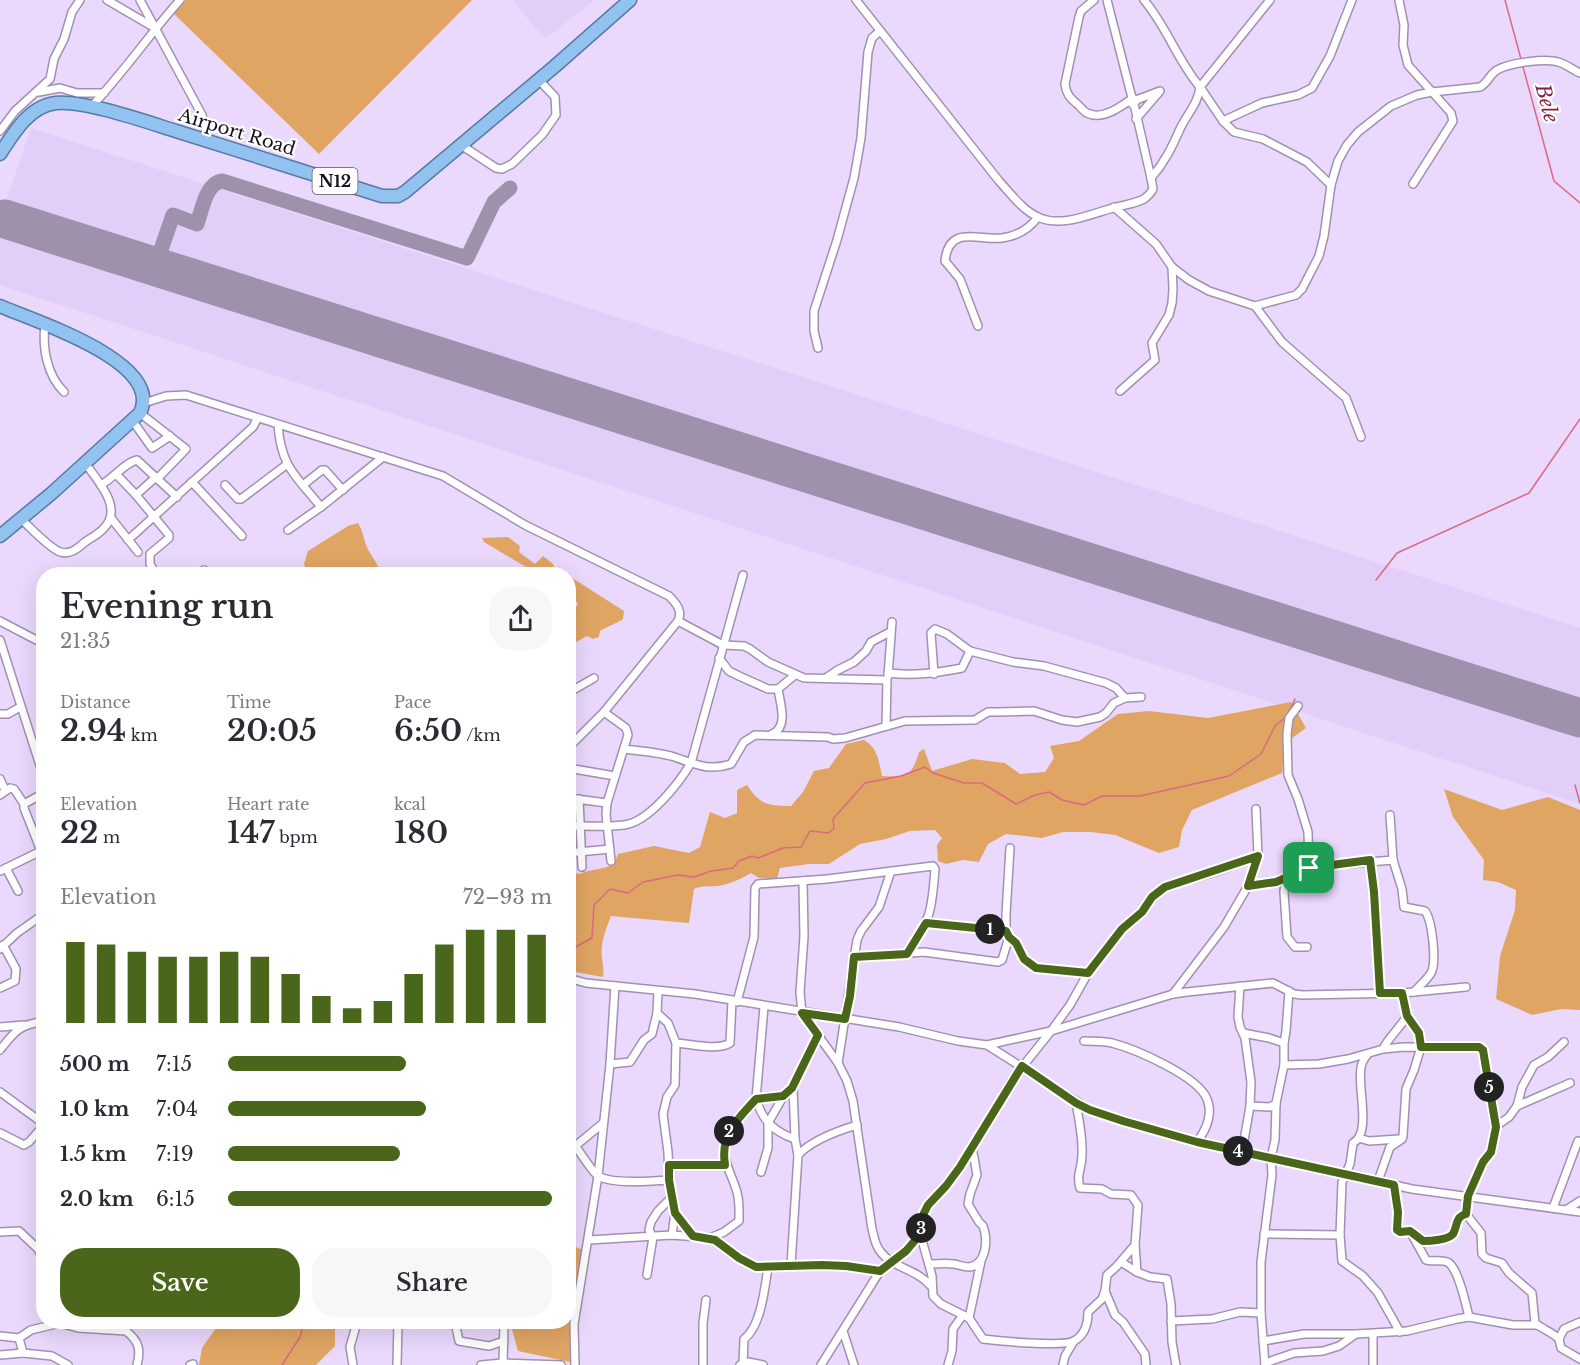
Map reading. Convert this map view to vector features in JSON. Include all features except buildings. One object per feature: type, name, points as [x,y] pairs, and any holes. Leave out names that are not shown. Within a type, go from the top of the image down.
[{"type":"highway","name":"Airport Road","points":[[0,154],[29,116],[42,107],[56,103],[91,107],[389,197],[398,196],[539,80],[630,0]]},
{"type":"highway","points":[[0,306],[92,345],[113,358],[138,381],[143,391],[139,412],[85,463],[0,536]]},
{"type":"street","points":[[0,131],[15,111],[50,80],[54,59],[64,39],[72,12],[80,0]]},
{"type":"street","points":[[107,0],[155,28]]},
{"type":"street","points":[[140,0],[202,115],[208,141]]},
{"type":"street","points":[[91,107],[120,77],[155,28],[180,0]]},
{"type":"street","points":[[856,0],[1015,200],[1038,217],[1046,220],[1073,219],[1135,202],[1149,195],[1153,189],[1107,0]]},
{"type":"street","points":[[1094,0],[1081,11],[1079,17],[1065,84],[1066,91],[1069,97],[1088,113],[1094,115],[1119,109],[1160,91],[1136,119]]},
{"type":"street","points":[[1144,0],[1162,23],[1180,61],[1223,121],[1234,132],[1263,139],[1307,162],[1331,185]]},
{"type":"street","points":[[1151,178],[1173,148],[1181,128],[1199,99],[1200,87],[1270,0]]},
{"type":"street","points":[[1223,121],[1262,103],[1298,95],[1312,88],[1330,56],[1352,0]]},
{"type":"street","points":[[1399,0],[1404,25],[1405,59],[1412,72],[1451,113],[1453,121],[1413,183]]},
{"type":"street","points":[[818,348],[814,331],[814,311],[854,178],[861,138],[868,52],[872,38],[880,31]]},
{"type":"street","points":[[1255,306],[1296,295],[1302,289],[1319,255],[1331,185],[1338,161],[1358,132],[1391,106],[1432,92],[1480,87],[1485,85],[1491,74],[1501,68],[1540,60],[1560,62],[1580,73]]},
{"type":"street","points":[[461,145],[496,168],[502,169],[512,164],[542,135],[556,115],[555,97],[539,80]]},
{"type":"street","points":[[38,92],[60,88],[77,93],[104,93]]},
{"type":"street","points":[[1114,207],[1156,244],[1172,267],[1189,280],[1209,291],[1255,306],[1282,342],[1346,399],[1360,437]]},
{"type":"street","points":[[978,326],[960,279],[945,261],[947,252],[960,237],[970,235],[1002,238],[1023,232],[1031,227],[1038,217]]},
{"type":"street","points":[[1120,391],[1155,360],[1152,343],[1172,303],[1172,267]]},
{"type":"street","points":[[45,325],[43,340],[48,367],[55,383],[64,392]]},
{"type":"street","points":[[139,412],[166,396],[186,395],[453,481],[525,525],[669,596],[680,610],[678,621],[604,712],[576,739]]},
{"type":"street","points":[[136,495],[186,451],[185,447],[139,412]]},
{"type":"street","points":[[139,412],[152,448],[170,436]]},
{"type":"street","points":[[128,540],[254,427],[257,419]]},
{"type":"street","points":[[278,425],[279,440],[286,465],[321,507]]},
{"type":"street","points":[[288,530],[321,507],[383,457]]},
{"type":"street","points":[[101,485],[117,475],[131,461],[137,460],[177,497]]},
{"type":"street","points":[[21,519],[55,549],[64,553],[78,548],[105,528],[111,518],[112,505],[85,463]]},
{"type":"street","points":[[225,485],[240,499],[286,465]]},
{"type":"street","points":[[303,484],[325,470],[343,490]]},
{"type":"street","points":[[117,475],[136,495],[169,538],[150,554],[152,567]]},
{"type":"street","points":[[192,482],[242,536]]},
{"type":"street","points":[[111,518],[138,552]]},
{"type":"street","points":[[576,826],[626,825],[635,821],[671,793],[691,763],[743,575]]},
{"type":"street","points":[[0,621],[36,640]]},
{"type":"street","points":[[678,621],[723,645],[744,646],[761,659],[804,678],[934,674],[962,668],[970,651]]},
{"type":"street","points":[[886,726],[892,622]]},
{"type":"street","points":[[934,674],[931,633],[935,629],[947,633],[970,651],[1014,662],[1044,666],[1106,683],[1116,688],[1125,698]]},
{"type":"street","points":[[826,678],[854,662],[866,651],[871,642],[890,632]]},
{"type":"street","points":[[0,640],[20,707],[36,749]]},
{"type":"street","points":[[719,658],[729,670],[768,689],[778,689],[795,675]]},
{"type":"street","points":[[576,688],[594,678]]},
{"type":"street","points":[[770,735],[778,732],[783,722],[778,689]]},
{"type":"street","points":[[624,749],[671,756],[706,767],[728,765],[733,762],[749,738],[755,735],[828,736],[833,739],[858,735],[904,721],[975,720],[988,712],[1034,711],[1077,722],[1100,717],[1114,703],[1125,698],[1141,697]]},
{"type":"street","points":[[1298,706],[1289,718],[1288,775],[1308,832],[1309,868]]},
{"type":"street","points":[[0,714],[8,714],[20,707]]},
{"type":"street","points":[[604,712],[627,728],[628,735],[607,803],[611,861]]},
{"type":"street","points":[[576,769],[615,776]]},
{"type":"street","points":[[0,779],[2,793],[10,788],[14,789],[24,804],[36,839]]},
{"type":"street","points":[[24,804],[36,797]]},
{"type":"street","points":[[576,799],[607,803]]},
{"type":"street","points":[[579,799],[582,867]]},
{"type":"street","points":[[1173,994],[1224,927],[1248,886],[1258,856],[1256,809]]},
{"type":"street","points":[[1390,814],[1393,860],[1402,889],[1404,907],[1425,911],[1428,915],[1434,962],[1431,973],[1414,992]]},
{"type":"street","points":[[854,957],[924,952],[998,962],[1002,960],[1008,934],[1010,848]]},
{"type":"street","points":[[576,852],[610,849]]},
{"type":"street","points":[[18,891],[3,869],[36,853]]},
{"type":"street","points":[[1074,1341],[1048,1343],[983,1339],[966,1316],[941,1304],[933,1296],[930,1266],[922,1240],[924,1213],[928,1205],[946,1186],[972,1147],[1022,1066],[1070,1005],[1088,973],[1122,929],[1142,912],[1158,891],[1165,887],[1258,856]]},
{"type":"street","points":[[1370,860],[1375,902],[1380,993]]},
{"type":"street","points":[[1248,886],[1285,879],[1309,868],[1370,860],[1393,860]]},
{"type":"street","points":[[676,1043],[709,1046],[729,1043],[734,1001],[754,937],[756,884],[934,867],[932,906],[926,923],[907,954]]},
{"type":"street","points":[[838,1063],[857,940],[879,907],[891,871]]},
{"type":"street","points":[[1285,879],[1287,937],[1295,947],[1307,947]]},
{"type":"street","points":[[803,881],[805,908],[800,992],[802,1013],[838,1063],[850,1091],[876,1244],[880,1251],[892,1261],[923,1277],[931,1286]]},
{"type":"street","points":[[0,988],[15,981],[16,973],[16,969],[2,947],[36,920]]},
{"type":"street","points":[[926,923],[1008,934],[1016,943],[1024,959],[1036,968],[1088,973]]},
{"type":"street","points":[[576,980],[734,1001],[899,1027],[958,1041],[987,1045],[1051,1031],[1173,994],[1273,983],[1302,995],[1402,993],[1466,987]]},
{"type":"street","points":[[576,1313],[598,1176],[615,986]]},
{"type":"street","points":[[1240,986],[1238,1017],[1251,1082],[1250,1106],[1242,1152]]},
{"type":"street","points":[[609,1064],[630,1062],[644,1040],[652,1034],[657,1013],[658,991]]},
{"type":"street","points":[[1289,991],[1284,1065],[1276,1104],[1275,1140],[1271,1158],[1272,1176],[1261,1262],[1261,1313],[1265,1364],[1294,1353],[1331,1349],[1356,1334]]},
{"type":"street","points":[[1378,1181],[1390,1147],[1401,1139],[1404,1130],[1406,1089],[1421,1047],[1419,1033],[1407,1016],[1402,993]]},
{"type":"street","points":[[764,1006],[756,1099],[760,1112],[768,1123],[776,1131],[795,1139]]},
{"type":"street","points":[[657,1013],[668,1023],[676,1043],[675,1085],[667,1097],[663,1114],[669,1180],[675,1213],[672,1235]]},
{"type":"street","points":[[1383,1049],[1386,1041],[1395,1034],[1407,1016]]},
{"type":"street","points":[[0,1027],[36,1023]]},
{"type":"street","points":[[0,1050],[12,1034],[24,1025]]},
{"type":"street","points":[[1243,1033],[1284,1043]]},
{"type":"street","points":[[761,1172],[768,1148],[768,1123],[783,1096],[792,1088],[818,1035]]},
{"type":"street","points":[[1084,1041],[1111,1043],[1140,1053],[1194,1082],[1206,1096],[1209,1106],[1209,1119],[1205,1131],[1197,1142]]},
{"type":"street","points":[[1496,1127],[1509,1117],[1517,1106],[1529,1071],[1564,1042]]},
{"type":"street","points":[[987,1045],[1090,1110],[1197,1142],[1432,1192],[1580,1212]]},
{"type":"street","points":[[1284,1065],[1319,1064],[1366,1055],[1383,1049],[1479,1047],[1483,1050],[1496,1127],[1491,1152],[1483,1162],[1468,1196],[1466,1214],[1481,1233],[1482,1254],[1486,1258],[1502,1263],[1509,1273],[1532,1293],[1533,1320],[1543,1330],[1554,1334],[1559,1339],[1561,1348],[1580,1359]]},
{"type":"street","points":[[1366,1055],[1361,1067],[1361,1104],[1364,1115],[1359,1138],[1353,1143],[1347,1174],[1342,1182],[1340,1235],[1342,1261],[1363,1276],[1378,1293],[1400,1332]]},
{"type":"street","points":[[1517,1106],[1570,1083]]},
{"type":"street","points":[[791,1265],[798,1155],[792,1088]]},
{"type":"street","points":[[0,1092],[36,1118]]},
{"type":"street","points":[[710,1238],[724,1232],[739,1221],[740,1204],[737,1189],[725,1165],[724,1156],[725,1141],[731,1127],[756,1099],[783,1096]]},
{"type":"street","points":[[1076,1103],[1082,1141],[1082,1156],[1078,1174],[1080,1188],[1102,1189],[1111,1194],[1126,1193],[1134,1197],[1138,1206],[1135,1245],[1137,1272]]},
{"type":"street","points":[[1250,1106],[1270,1107],[1276,1104]]},
{"type":"street","points":[[602,1124],[576,1145],[598,1176],[614,1180],[669,1180]]},
{"type":"street","points":[[798,1155],[836,1132],[857,1125]]},
{"type":"street","points":[[0,1133],[24,1145],[36,1134]]},
{"type":"street","points":[[1359,1138],[1369,1141],[1401,1139]]},
{"type":"street","points":[[1553,1208],[1578,1141]]},
{"type":"street","points":[[923,1277],[930,1266],[953,1264],[971,1267],[977,1264],[985,1252],[985,1232],[968,1204],[977,1175],[972,1147]]},
{"type":"street","points":[[669,1165],[725,1165]]},
{"type":"street","points":[[1394,1185],[1398,1212],[1397,1230],[1412,1233],[1423,1241],[1448,1237],[1452,1234],[1457,1220],[1466,1214]]},
{"type":"street","points":[[647,1275],[653,1237],[650,1230],[651,1222],[672,1197]]},
{"type":"street","points":[[1566,1210],[1580,1201]]},
{"type":"street","points":[[675,1213],[693,1236]]},
{"type":"street","points":[[821,1365],[880,1271],[906,1251],[917,1238],[922,1226]]},
{"type":"street","points":[[0,1232],[19,1231],[36,1245]]},
{"type":"street","points":[[1412,1233],[1425,1260],[1450,1264],[1456,1273],[1469,1317]]},
{"type":"street","points":[[1264,1234],[1340,1235]]},
{"type":"street","points":[[589,1240],[672,1235],[693,1236],[710,1238],[749,1264],[768,1267],[846,1266],[880,1271]]},
{"type":"street","points":[[1063,1365],[1065,1356],[1074,1341],[1088,1326],[1088,1312],[1102,1299],[1107,1275],[1135,1245]]},
{"type":"street","points":[[948,1365],[952,1351],[953,1329],[966,1316],[981,1258]]},
{"type":"street","points":[[1120,1262],[1150,1277],[1167,1279],[1176,1365]]},
{"type":"street","points":[[742,1365],[744,1339],[750,1335],[755,1324],[765,1291],[768,1267]]},
{"type":"street","points":[[1105,1291],[1115,1315],[1123,1322],[1145,1354],[1146,1365]]},
{"type":"street","points":[[703,1365],[703,1323],[706,1300]]},
{"type":"street","points":[[1171,1321],[1212,1319],[1240,1312],[1261,1313]]},
{"type":"street","points":[[1263,1341],[1304,1334],[1400,1332],[1469,1317],[1513,1325],[1538,1325]]},
{"type":"street","points":[[1559,1339],[1564,1329],[1580,1322]]},
{"type":"street","points":[[0,1336],[19,1338],[36,1328]]},
{"type":"street","points":[[94,1329],[126,1331],[133,1336],[140,1354],[136,1365]]},
{"type":"street","points":[[353,1365],[350,1347],[355,1329]]},
{"type":"street","points":[[397,1365],[398,1329]]},
{"type":"street","points":[[456,1329],[459,1341],[489,1346],[504,1341]]},
{"type":"street","points":[[503,1364],[504,1329]]},
{"type":"street","points":[[574,1329],[574,1365]]},
{"type":"street","points":[[843,1331],[854,1365]]},
{"type":"street","points":[[1373,1334],[1373,1365]]},
{"type":"street","points":[[19,1338],[23,1353]]},
{"type":"street","points":[[0,1355],[23,1353],[52,1356],[68,1365]]},
{"type":"street","points":[[742,1365],[748,1362],[763,1365]]},
{"type":"street","points":[[481,1365],[561,1365]]},
{"type":"shaded area","points":[[186,0],[472,0],[319,154],[173,13]]},
{"type":"shaded area","points":[[512,0],[594,0],[545,39]]},
{"type":"shaded area","points":[[31,128],[1580,628],[1580,804],[0,285],[0,219]]},
{"type":"shaded area","points":[[358,523],[366,546],[379,567],[305,567],[308,551],[348,526]]},
{"type":"shaded area","points":[[508,537],[520,546],[519,552],[535,564],[543,556],[554,567],[526,567],[484,542],[482,538]]},
{"type":"shaded area","points":[[576,580],[624,611],[623,619],[600,631],[599,637],[593,639],[587,636],[576,642],[576,607],[578,604]]},
{"type":"shaded area","points":[[1291,702],[1306,728],[1285,743],[1282,773],[1192,810],[1182,830],[1179,847],[1159,853],[1115,835],[1091,832],[1063,832],[1042,838],[1006,834],[988,844],[979,862],[963,860],[946,864],[938,861],[937,845],[942,838],[935,830],[910,831],[860,844],[829,864],[780,868],[777,879],[759,878],[751,873],[727,884],[694,889],[689,923],[611,916],[602,947],[603,977],[576,972],[576,873],[614,864],[618,854],[654,846],[689,853],[700,847],[710,812],[725,818],[737,813],[737,790],[747,785],[756,797],[765,803],[791,806],[803,792],[814,771],[829,768],[846,744],[864,740],[869,743],[877,756],[882,776],[907,774],[913,767],[919,752],[924,749],[932,771],[972,759],[1005,763],[1020,774],[1045,772],[1054,758],[1050,746],[1079,741],[1118,714],[1149,711],[1208,718]]},
{"type":"shaded area","points":[[1444,789],[1502,810],[1548,797],[1580,810],[1580,1010],[1561,1009],[1532,1015],[1496,999],[1500,956],[1515,910],[1516,890],[1498,882],[1483,880],[1484,860],[1453,817]]},
{"type":"shaded area","points":[[576,1247],[583,1250],[576,1288]]},
{"type":"shaded area","points":[[215,1329],[335,1329],[335,1346],[316,1365],[199,1365],[202,1348]]},
{"type":"shaded area","points":[[512,1329],[571,1329],[570,1362],[518,1351]]},
{"type":"waterway","name":"Bele","points":[[1505,0],[1521,59]]},
{"type":"waterway","name":"Bele","points":[[1523,67],[1554,181],[1580,203]]},
{"type":"waterway","points":[[1376,580],[1397,553],[1529,493],[1580,419]]},
{"type":"waterway","points":[[1290,710],[1295,699]]},
{"type":"waterway","points":[[576,947],[592,938],[594,905],[610,889],[628,893],[643,882],[678,875],[694,877],[711,871],[733,868],[739,861],[752,856],[758,858],[783,848],[801,847],[810,831],[828,833],[834,829],[833,819],[865,783],[901,776],[925,767],[933,773],[964,783],[982,783],[1016,804],[1035,795],[1049,792],[1062,800],[1084,805],[1102,796],[1140,796],[1229,776],[1261,754],[1275,726],[1286,717]]},
{"type":"waterway","points":[[1575,785],[1580,803]]},
{"type":"waterway","points":[[282,1365],[300,1337],[302,1329]]},
{"type":"taxiway","points":[[155,267],[173,215],[197,224],[208,192],[222,181],[467,258],[494,202],[510,188]]},
{"type":"runway","points":[[5,219],[1580,718]]},
{"type":"route","points":[[1258,856],[1248,886],[1276,882],[1309,868],[1370,860],[1377,924],[1380,993],[1402,993],[1407,1016],[1419,1033],[1421,1047],[1479,1047],[1483,1050],[1496,1127],[1491,1152],[1483,1162],[1468,1196],[1466,1214],[1457,1220],[1452,1234],[1448,1237],[1423,1241],[1416,1238],[1410,1231],[1397,1230],[1398,1212],[1394,1185],[1197,1142],[1123,1121],[1076,1103],[1022,1066],[960,1167],[928,1205],[917,1238],[906,1251],[880,1271],[822,1265],[756,1267],[739,1258],[715,1240],[693,1236],[675,1213],[669,1180],[669,1165],[725,1165],[725,1141],[731,1127],[756,1099],[783,1096],[792,1088],[818,1035],[802,1013],[845,1019],[854,957],[907,954],[924,930],[926,923],[1006,931],[1016,943],[1024,959],[1036,968],[1088,973],[1122,929],[1142,912],[1158,891],[1165,887],[1258,856]]}]
